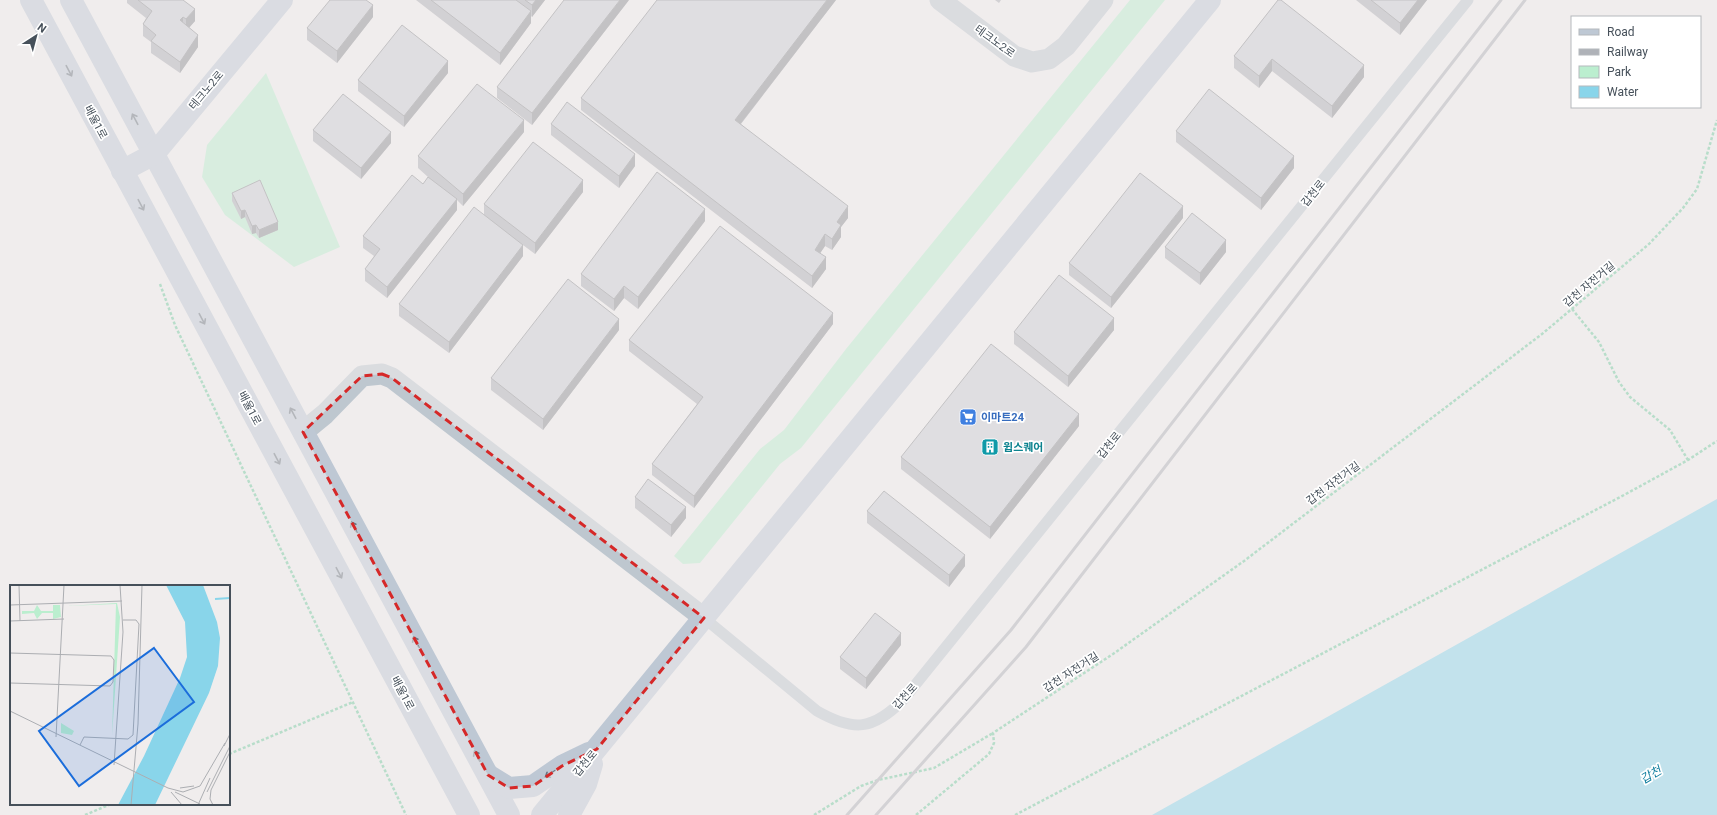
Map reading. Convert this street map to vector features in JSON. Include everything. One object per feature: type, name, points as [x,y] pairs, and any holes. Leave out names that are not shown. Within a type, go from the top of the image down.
[{"type":"main road","name":"배울1로","points":[[31,0],[469,815]]},
{"type":"main road","points":[[71,0],[509,815]]},
{"type":"main road","name":"테크노2로","points":[[122,171],[154,154],[282,0]]},
{"type":"main road","name":"갑천로","points":[[542,815],[1210,0]]},
{"type":"main road","points":[[488,775],[509,788],[533,786],[562,766],[597,749]]},
{"type":"main road","points":[[569,815],[586,784],[597,749]]},
{"type":"street","name":"테크노2로","points":[[940,0],[1014,56],[1032,62],[1049,58],[1066,46],[1103,0]]},
{"type":"street","points":[[303,432],[325,414],[362,376],[382,374],[392,378],[704,618]]},
{"type":"lane","name":"갑천로","points":[[704,618],[817,711],[834,721],[852,725],[865,725],[880,719],[892,711],[903,700],[1468,0]]},
{"type":"path","name":"갑천 자전거길","points":[[814,815],[861,786],[878,780],[934,768],[993,734],[1112,654],[1244,561],[1542,334],[1649,244],[1684,208],[1697,189],[1717,120]]},
{"type":"path","points":[[159,283],[175,325],[406,815]]},
{"type":"path","points":[[1572,309],[1599,342],[1619,382],[1630,397],[1670,430],[1688,460]]},
{"type":"path","points":[[1015,815],[1624,495],[1688,460],[1717,442]]},
{"type":"path","points":[[230,754],[353,702]]},
{"type":"path","points":[[916,815],[989,754],[994,743],[993,734]]},
{"type":"path","points":[[85,815],[109,805]]},
{"type":"highlighted area","points":[[382,374],[392,378],[704,618],[597,749],[562,766],[533,786],[509,788],[488,775],[303,432],[362,376]]},
{"type":"green space","points":[[1130,0],[1165,0],[801,448],[780,464],[700,563],[683,564],[674,556],[760,449],[784,430],[846,349]]},
{"type":"green space","points":[[266,73],[340,247],[294,267],[225,215],[202,177],[207,145]]},
{"type":"water","name":"갑천","points":[[1717,499],[1717,815],[1152,815]]},
{"type":"building","points":[[138,0],[183,0],[195,9],[186,19],[183,17],[180,20],[198,35],[180,62],[151,41],[156,35],[143,24],[152,11]]},
{"type":"building","points":[[330,0],[366,0],[373,5],[337,51],[307,28]]},
{"type":"building","points":[[431,0],[516,0],[531,11],[500,53]]},
{"type":"building","points":[[525,0],[536,0],[532,5]]},
{"type":"building","points":[[564,0],[620,0],[532,113],[497,87]]},
{"type":"building","points":[[657,0],[827,0],[735,120],[848,206],[837,222],[841,225],[832,239],[825,234],[815,250],[826,257],[812,276],[581,98]]},
{"type":"building","points":[[1278,0],[1281,0],[1364,65],[1332,106],[1272,59],[1259,76],[1234,56]]},
{"type":"building","points":[[1371,0],[1418,0],[1400,23]]},
{"type":"building","points":[[402,25],[448,61],[404,116],[358,80]]},
{"type":"building","points":[[477,84],[524,120],[463,194],[418,156]]},
{"type":"building","points":[[1209,89],[1294,156],[1261,198],[1176,131]]},
{"type":"building","points":[[343,94],[391,132],[361,168],[313,130]]},
{"type":"building","points":[[567,102],[635,154],[619,176],[551,124]]},
{"type":"building","points":[[533,142],[583,180],[535,243],[484,204]]},
{"type":"building","points":[[657,172],[705,209],[638,297],[624,286],[614,299],[581,274]]},
{"type":"building","points":[[1140,173],[1183,206],[1111,297],[1069,263]]},
{"type":"building","points":[[412,175],[423,184],[428,177],[457,199],[387,287],[365,269],[380,249],[363,236]]},
{"type":"building","points":[[260,180],[278,222],[259,230],[256,225],[252,226],[245,210],[241,211],[232,193]]},
{"type":"building","points":[[474,207],[523,245],[449,342],[399,304]]},
{"type":"building","points":[[1192,213],[1226,240],[1200,273],[1165,247]]},
{"type":"building","points":[[720,226],[833,313],[694,496],[652,464],[703,397],[629,340]]},
{"type":"building","points":[[1059,275],[1114,318],[1068,376],[1014,332]]},
{"type":"building","points":[[568,279],[619,319],[543,419],[491,378]]},
{"type":"building","name":"윕스퀘어","points":[[991,344],[1079,414],[990,527],[901,457]]},
{"type":"building","points":[[648,479],[686,507],[671,525],[635,497]]},
{"type":"building","points":[[884,491],[965,555],[949,575],[867,511]]},
{"type":"building","points":[[875,613],[901,633],[866,678],[840,657]]},
{"type":"railway","points":[[847,815],[1011,630],[1501,0]]},
{"type":"railway","points":[[876,815],[1026,647],[1525,0]]},
{"type":"place","name":"이마트24","points":[[968,417]]},
{"type":"place","name":"윕스퀘어","points":[[990,447]]}]
